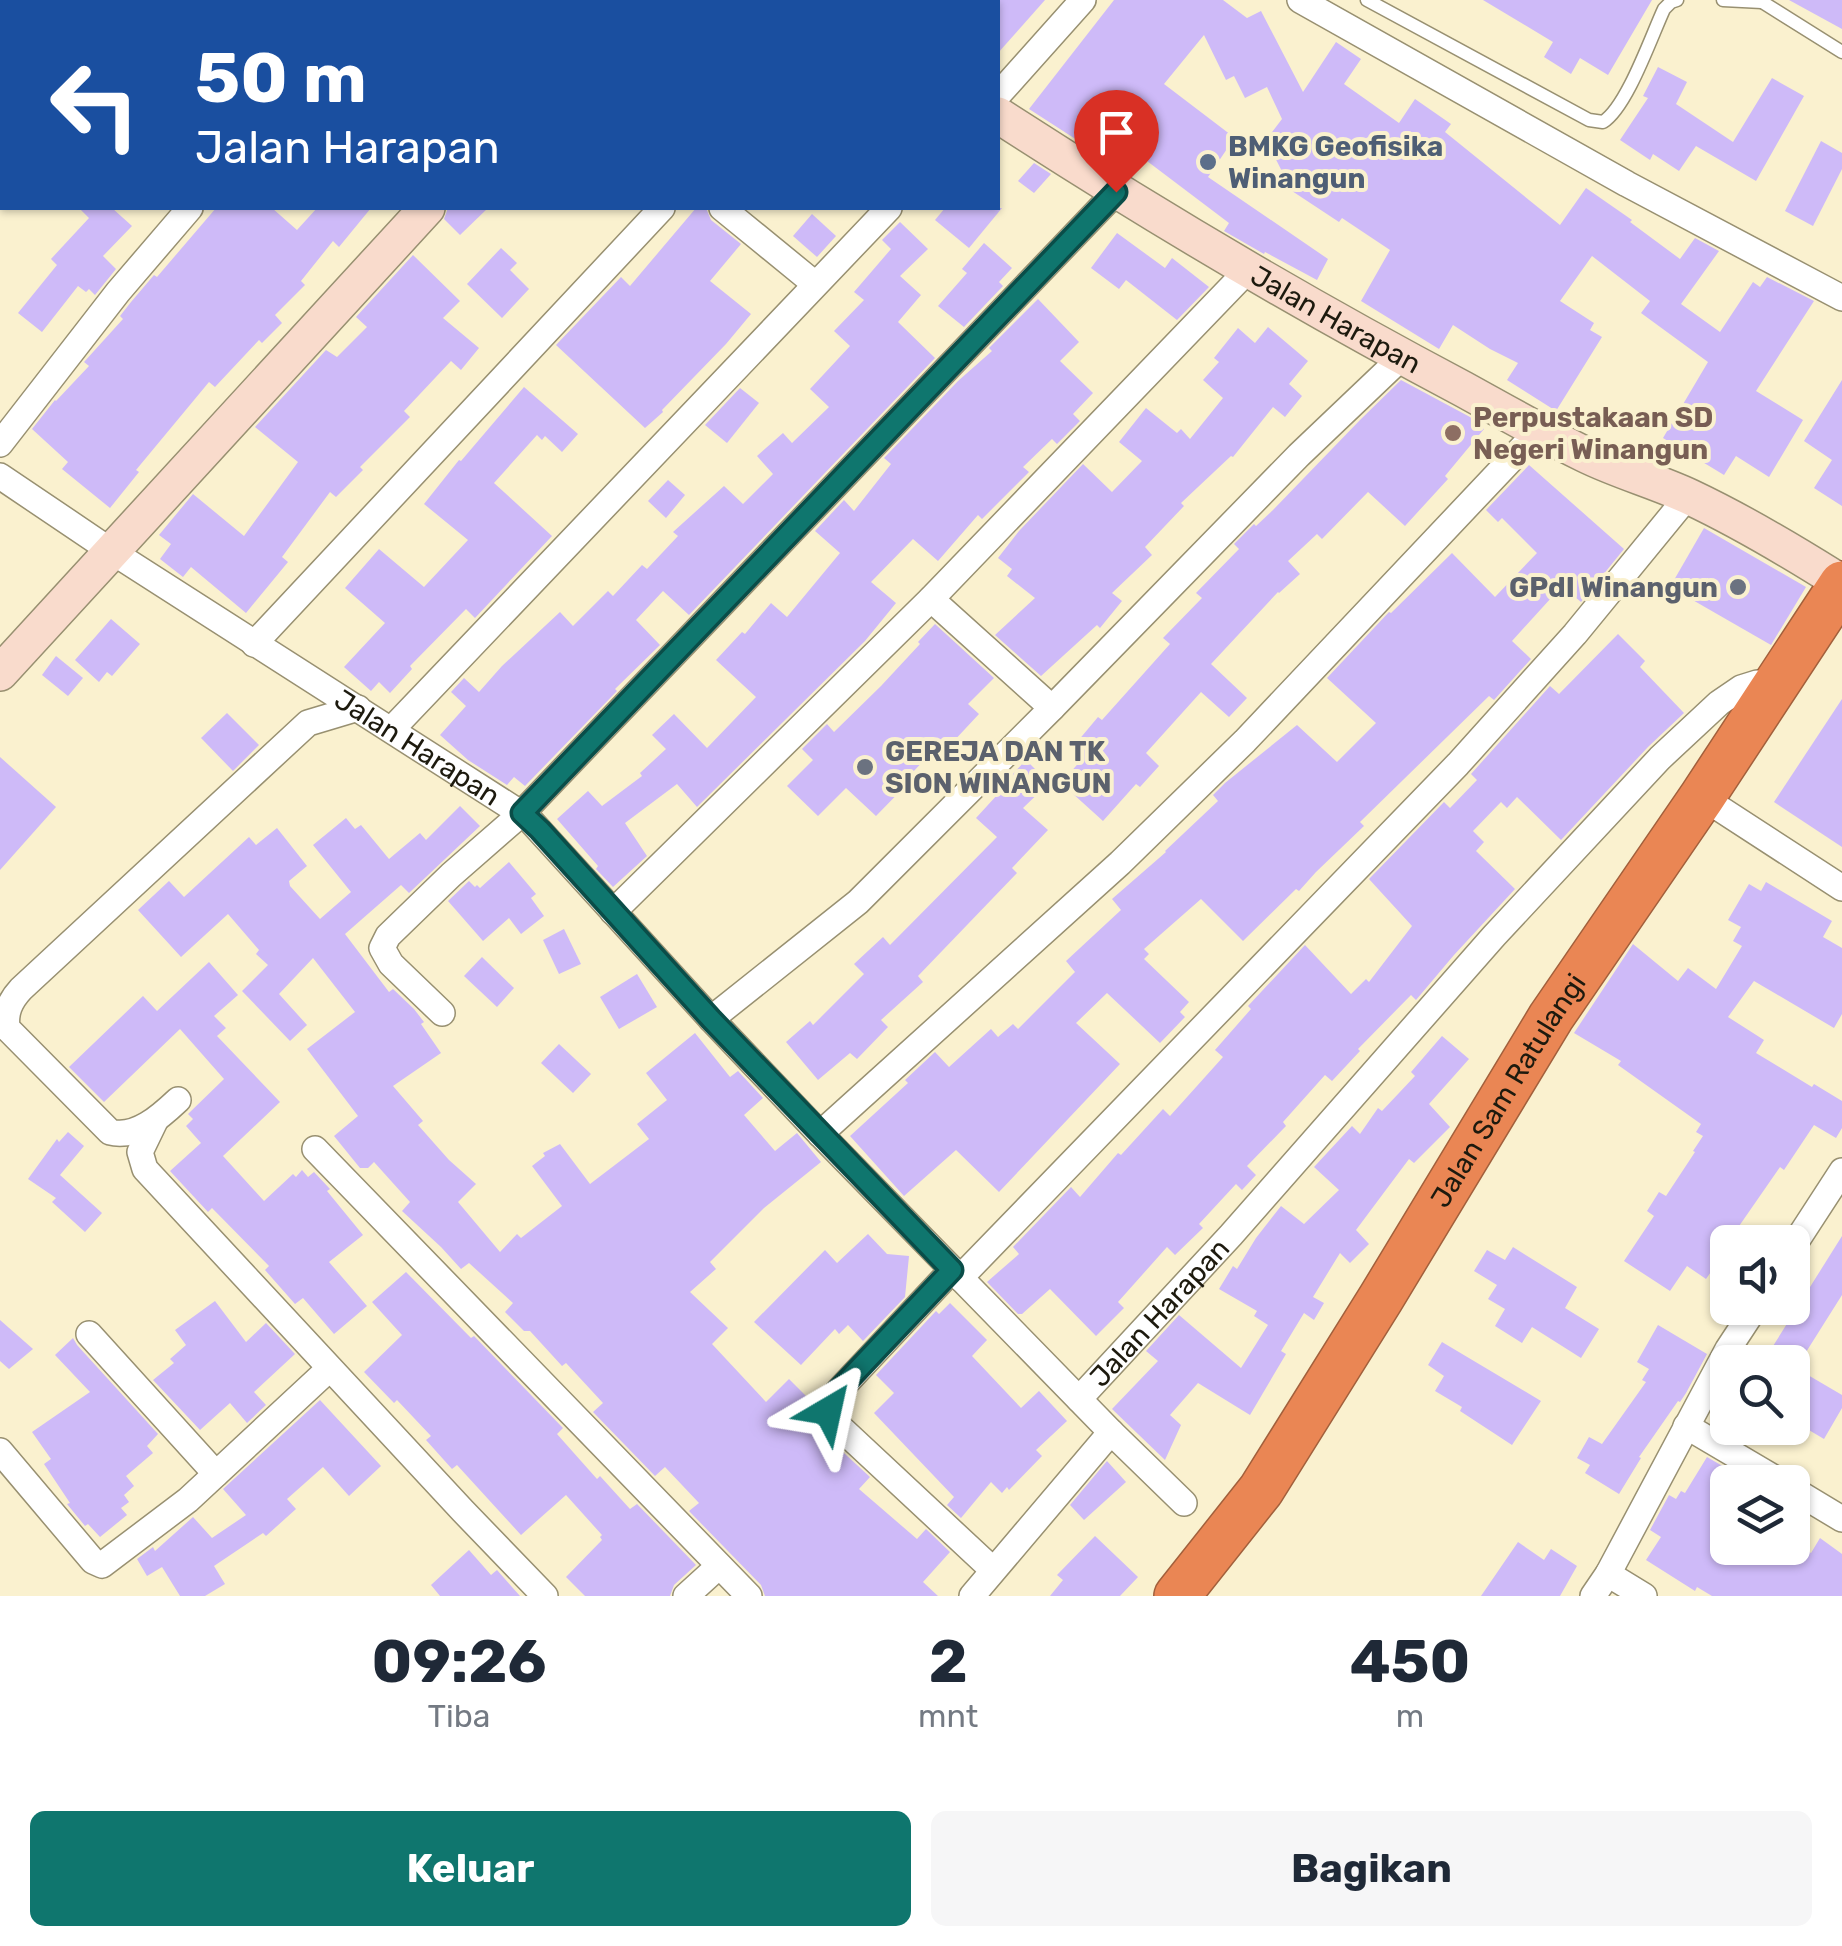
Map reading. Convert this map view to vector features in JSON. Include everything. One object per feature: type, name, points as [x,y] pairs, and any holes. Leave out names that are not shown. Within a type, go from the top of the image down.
[{"type":"highway","name":"Jalan Sam Ratulangi","points":[[1177,1596],[1261,1490],[1550,1017],[1842,584]]},
{"type":"street","points":[[1000,93],[1083,0]]},
{"type":"street","points":[[1300,0],[1626,184],[1842,298]]},
{"type":"street","name":"Jalan Harapan","points":[[1000,116],[1116,192],[1402,357],[1586,455],[1688,496],[1784,546],[1842,584]]},
{"type":"street","points":[[442,1013],[390,964],[383,942],[522,813],[1116,192]]},
{"type":"street","points":[[0,444],[118,292],[188,210]]},
{"type":"street","points":[[0,673],[426,210]]},
{"type":"street","points":[[254,644],[660,210]]},
{"type":"street","points":[[724,210],[815,284]]},
{"type":"street","points":[[392,729],[887,210]]},
{"type":"street","points":[[613,912],[931,599],[1248,271]]},
{"type":"street","points":[[711,1019],[858,902],[1402,357]]},
{"type":"street","points":[[820,1134],[1162,822],[1258,727],[1539,430]]},
{"type":"street","name":"Jalan Harapan","points":[[0,476],[254,644],[522,813],[820,1134],[1079,1399],[1231,1235],[1494,936],[1660,758],[1741,688],[1756,683],[1774,687]]},
{"type":"street","points":[[993,1570],[831,1419],[827,1408],[831,1398],[1458,764],[1575,634],[1688,496]]},
{"type":"street","points":[[931,599],[1052,708]]},
{"type":"street","points":[[308,723],[312,680]]},
{"type":"street","points":[[178,1100],[155,1121],[120,1135],[110,1132],[3,1025],[6,1012],[21,989],[308,723],[358,708]]},
{"type":"street","points":[[1702,796],[1842,888]]},
{"type":"street","points":[[155,1121],[140,1152],[145,1169],[462,1512],[546,1596]]},
{"type":"street","points":[[314,1149],[749,1596]]},
{"type":"street","points":[[1807,1225],[1842,1171]]},
{"type":"street","points":[[1644,1596],[1600,1585],[1744,1325]]},
{"type":"street","points":[[89,1334],[216,1474]]},
{"type":"street","points":[[0,1451],[98,1565],[150,1530],[216,1474],[329,1368]]},
{"type":"street","points":[[1079,1399],[1184,1503]]},
{"type":"street","points":[[1686,1426],[1752,1465]]},
{"type":"street","points":[[972,1596],[1111,1432]]},
{"type":"street","points":[[1810,1500],[1842,1519]]},
{"type":"street","points":[[686,1596],[720,1566]]},
{"type":"lane","points":[[1367,0],[1589,120],[1603,122],[1612,116],[1626,92],[1664,9],[1677,0]]},
{"type":"lane","points":[[1723,0],[1760,1],[1842,52]]},
{"type":"building","points":[[1000,0],[1045,0],[1000,51]]},
{"type":"building","points":[[1114,0],[1223,0],[1247,18],[1261,11],[1303,92],[1336,42],[1361,59],[1344,84],[1399,123],[1415,99],[1451,124],[1445,132],[1560,225],[1586,188],[1680,259],[1695,238],[1719,251],[1681,304],[1720,332],[1753,282],[1760,287],[1767,277],[1814,301],[1756,391],[1803,420],[1769,477],[1736,456],[1724,475],[1663,438],[1708,362],[1641,313],[1650,301],[1592,256],[1560,301],[1594,323],[1590,330],[1602,337],[1556,411],[1507,380],[1518,363],[1453,325],[1439,349],[1361,301],[1390,250],[1292,191],[1266,140],[1282,119],[1267,87],[1245,98],[1234,76],[1226,80],[1204,35],[1164,84],[1231,135],[1231,143],[1208,177],[1328,259],[1317,280],[1224,231],[1229,223],[1143,158],[1136,169],[1100,142],[1094,151],[1029,109]]},
{"type":"building","points":[[1483,0],[1652,0],[1608,75],[1580,58],[1571,74],[1544,57],[1553,42]]},
{"type":"building","points":[[1789,0],[1842,0],[1842,29]]},
{"type":"building","points":[[1658,67],[1687,82],[1676,104],[1733,142],[1772,78],[1804,96],[1756,181],[1696,146],[1679,171],[1653,154],[1650,160],[1620,140],[1648,98],[1643,96]]},
{"type":"building","points":[[1821,141],[1842,153],[1842,169],[1813,226],[1785,211]]},
{"type":"building","points":[[1034,163],[1051,174],[1034,193],[1018,181]]},
{"type":"building","points":[[1002,208],[969,248],[935,220],[943,210]]},
{"type":"building","points":[[81,210],[114,210],[132,226],[103,256],[116,269],[95,295],[78,286],[42,332],[18,313],[57,265],[51,259],[89,218]]},
{"type":"building","points":[[214,210],[274,210],[297,230],[315,210],[369,210],[339,247],[333,241],[301,281],[305,285],[275,315],[282,323],[262,343],[259,340],[215,387],[209,382],[136,470],[139,472],[110,508],[62,469],[68,462],[32,429],[89,366],[84,362],[123,319],[120,316],[131,302],[154,275],[157,277]]},
{"type":"building","points":[[447,210],[486,210],[460,235],[444,219]]},
{"type":"building","points":[[694,210],[707,210],[711,220],[741,244],[710,281],[751,314],[645,428],[556,345],[621,277],[630,286]]},
{"type":"building","points":[[812,214],[836,236],[817,257],[793,236]]},
{"type":"building","points":[[900,222],[928,249],[900,276],[921,295],[898,322],[935,358],[689,615],[663,591],[636,620],[660,645],[525,786],[514,777],[507,785],[468,760],[440,735],[466,706],[451,692],[464,678],[479,692],[560,612],[573,626],[608,591],[613,596],[642,565],[647,569],[678,536],[673,532],[724,486],[743,504],[773,474],[757,456],[783,433],[792,443],[829,407],[810,389],[850,346],[834,331],[864,300],[854,292],[891,249],[882,240]]},
{"type":"building","points":[[1117,233],[1165,268],[1172,258],[1209,287],[1177,320],[1126,280],[1119,289],[1091,268]]},
{"type":"building","points":[[984,243],[1012,268],[999,282],[1003,286],[964,327],[938,306],[967,273],[962,269]]},
{"type":"building","points":[[501,248],[517,263],[510,270],[529,289],[502,318],[467,284]]},
{"type":"building","points":[[413,255],[460,301],[443,318],[479,348],[461,370],[451,361],[404,411],[410,417],[360,467],[363,470],[336,497],[330,492],[282,557],[288,562],[246,613],[191,567],[183,577],[160,559],[171,544],[159,535],[193,494],[244,536],[298,462],[255,427],[326,350],[337,357],[367,327],[356,317]]},
{"type":"building","points":[[1038,299],[1079,342],[1060,361],[1093,393],[1073,414],[1080,421],[1057,444],[1052,439],[1023,467],[1029,472],[982,519],[978,515],[938,561],[913,539],[871,582],[896,603],[865,641],[697,807],[677,784],[625,823],[647,856],[613,887],[557,819],[588,791],[602,806],[642,776],[640,773],[666,749],[652,735],[674,714],[707,748],[756,697],[716,660],[771,603],[787,617],[840,553],[815,531],[844,500],[854,511],[891,464],[884,458],[992,351],[989,348]]},
{"type":"building","points":[[1268,327],[1308,361],[1289,384],[1302,396],[1285,417],[1273,407],[1233,457],[1181,503],[1184,506],[1145,547],[1152,555],[1112,593],[1122,601],[1100,628],[1097,625],[1041,676],[995,635],[1035,598],[1007,576],[1012,569],[998,558],[1083,464],[1112,492],[1142,461],[1119,442],[1146,408],[1190,439],[1223,398],[1203,380],[1219,362],[1214,358],[1238,328],[1255,343]]},
{"type":"building","points":[[1401,380],[1470,417],[1484,429],[1445,476],[1448,479],[1405,526],[1368,492],[1322,539],[1317,534],[1288,561],[1300,574],[1211,664],[1247,698],[1229,717],[1201,692],[1146,753],[1159,766],[1140,787],[1136,784],[1103,821],[1061,783],[1083,758],[1072,748],[1170,644],[1163,638],[1202,598],[1196,593],[1239,549],[1234,544],[1273,510]]},
{"type":"building","points":[[1842,380],[1842,506],[1814,488],[1832,460],[1804,441]]},
{"type":"building","points":[[524,387],[578,434],[562,452],[545,436],[542,440],[537,435],[494,483],[552,536],[475,618],[466,609],[410,666],[412,669],[390,693],[379,682],[371,691],[344,667],[385,623],[345,588],[379,549],[424,587],[468,540],[424,504]]},
{"type":"building","points":[[740,388],[759,403],[727,443],[705,425]]},
{"type":"building","points":[[1529,465],[1624,549],[1581,602],[1562,586],[1512,641],[1531,659],[1494,700],[1489,696],[1360,822],[1364,826],[1299,891],[1296,889],[1243,941],[1201,899],[1144,949],[1149,954],[1144,959],[1189,1002],[1180,1012],[1185,1017],[1160,1043],[1107,993],[1076,1023],[1120,1064],[999,1192],[956,1150],[904,1196],[850,1136],[908,1083],[905,1080],[935,1052],[949,1067],[991,1029],[998,1037],[1013,1024],[1018,1029],[1075,972],[1066,961],[1121,910],[1112,899],[1218,801],[1213,795],[1225,783],[1297,725],[1337,762],[1376,723],[1327,678],[1389,612],[1452,553],[1495,597],[1537,553],[1502,518],[1498,522],[1486,510]]},
{"type":"building","points":[[668,480],[685,495],[666,518],[648,501]]},
{"type":"building","name":"GPdI Winangun","points":[[1704,528],[1806,587],[1771,645],[1670,587]]},
{"type":"building","points":[[111,619],[140,644],[112,676],[107,672],[99,682],[75,660]]},
{"type":"building","points":[[935,624],[994,678],[968,704],[979,714],[951,744],[945,738],[876,816],[846,788],[818,816],[787,786],[813,760],[802,749],[827,724],[834,732]]},
{"type":"building","points":[[1618,634],[1645,661],[1640,667],[1684,713],[1561,840],[1517,797],[1507,808],[1501,802],[1473,831],[1484,842],[1476,851],[1515,889],[1416,1000],[1411,995],[1332,1081],[1325,1075],[1283,1122],[1286,1126],[1247,1166],[1256,1175],[1242,1190],[1236,1184],[1199,1224],[1203,1228],[1175,1255],[1167,1247],[1118,1302],[1124,1308],[1096,1336],[1050,1289],[1018,1314],[987,1282],[1019,1254],[1013,1247],[1071,1187],[1080,1197],[1163,1109],[1170,1116],[1223,1057],[1215,1050],[1251,1009],[1248,1006],[1305,945],[1351,994],[1366,979],[1369,982],[1412,926],[1369,879],[1444,802],[1450,808],[1477,780],[1471,774],[1550,686],[1559,694]]},
{"type":"building","points":[[56,656],[83,678],[68,696],[42,675]]},
{"type":"building","points":[[1842,699],[1842,847],[1774,802]]},
{"type":"building","points":[[227,713],[259,745],[233,771],[201,738]]},
{"type":"building","points":[[0,757],[56,807],[0,870]]},
{"type":"building","points":[[1026,760],[1049,783],[1023,808],[1048,830],[1012,868],[1017,873],[918,976],[923,982],[881,1020],[888,1027],[857,1059],[850,1053],[818,1080],[786,1042],[810,1021],[813,1025],[864,974],[854,964],[883,937],[890,945],[997,837],[976,818]]},
{"type":"building","points":[[460,806],[480,826],[409,893],[401,885],[345,934],[389,992],[393,989],[414,1009],[441,1053],[393,1086],[423,1121],[418,1125],[476,1184],[458,1202],[500,1252],[517,1234],[521,1238],[562,1206],[532,1166],[545,1156],[543,1153],[560,1144],[590,1184],[649,1139],[637,1124],[667,1100],[646,1073],[695,1033],[730,1077],[738,1071],[763,1098],[744,1115],[775,1151],[797,1133],[821,1162],[764,1208],[710,1262],[716,1269],[690,1292],[728,1328],[712,1344],[766,1402],[789,1379],[812,1402],[810,1412],[819,1430],[870,1477],[859,1489],[917,1539],[926,1529],[950,1552],[923,1582],[938,1596],[765,1596],[761,1585],[689,1511],[699,1503],[665,1467],[655,1476],[593,1412],[603,1403],[566,1363],[562,1366],[530,1331],[524,1331],[505,1312],[513,1303],[469,1263],[461,1269],[402,1211],[410,1202],[374,1162],[368,1168],[360,1168],[334,1136],[358,1116],[307,1049],[355,1012],[313,958],[279,994],[307,1025],[290,1041],[242,991],[268,965],[228,914],[181,957],[138,910],[169,881],[184,897],[249,837],[256,845],[277,828],[307,866],[289,881],[290,886],[320,919],[351,892],[313,845],[346,818],[355,829],[361,825],[389,859],[420,833],[426,840]]},
{"type":"building","points":[[509,862],[536,894],[531,898],[544,916],[521,934],[509,918],[483,941],[448,901],[469,881],[480,888]]},
{"type":"building","points":[[1766,882],[1832,921],[1823,937],[1842,948],[1842,1014],[1834,1028],[1754,981],[1728,1017],[1764,1040],[1756,1053],[1842,1101],[1842,1128],[1836,1138],[1814,1125],[1740,1225],[1710,1225],[1710,1273],[1706,1279],[1687,1266],[1670,1291],[1624,1261],[1654,1216],[1647,1211],[1659,1192],[1666,1196],[1695,1152],[1703,1136],[1696,1132],[1701,1124],[1618,1065],[1621,1061],[1574,1033],[1633,944],[1678,981],[1688,968],[1716,989],[1742,946],[1733,941],[1741,927],[1728,920],[1749,884],[1761,891]]},
{"type":"building","points":[[564,929],[581,964],[559,974],[543,940]]},
{"type":"building","points":[[482,957],[514,988],[497,1007],[464,976]]},
{"type":"building","points":[[209,962],[238,995],[214,1016],[226,1028],[217,1036],[280,1102],[223,1156],[264,1201],[293,1174],[296,1177],[302,1170],[308,1177],[314,1172],[363,1235],[329,1262],[367,1306],[334,1334],[303,1298],[295,1304],[265,1270],[269,1266],[212,1208],[208,1212],[170,1171],[201,1143],[186,1126],[193,1119],[188,1114],[224,1079],[180,1029],[104,1102],[69,1067],[143,996],[157,1011]]},
{"type":"building","points":[[637,974],[657,1007],[619,1029],[600,997]]},
{"type":"building","points":[[1442,1036],[1469,1059],[1429,1104],[1450,1127],[1414,1163],[1409,1159],[1356,1230],[1369,1244],[1350,1263],[1340,1253],[1313,1297],[1324,1303],[1314,1320],[1304,1313],[1281,1351],[1286,1354],[1250,1415],[1198,1383],[1170,1415],[1181,1425],[1165,1460],[1112,1409],[1158,1361],[1146,1351],[1179,1315],[1241,1368],[1268,1325],[1254,1316],[1257,1311],[1219,1289],[1281,1206],[1304,1224],[1339,1190],[1314,1167],[1352,1126],[1360,1134],[1378,1108],[1382,1111],[1415,1076],[1411,1072]]},
{"type":"building","points":[[559,1044],[591,1074],[573,1093],[541,1063]]},
{"type":"building","points":[[68,1132],[84,1146],[60,1175],[102,1213],[85,1232],[52,1202],[56,1198],[28,1179],[57,1139],[59,1142]]},
{"type":"building","points":[[868,1234],[887,1254],[909,1256],[905,1297],[863,1341],[848,1325],[839,1334],[835,1329],[801,1365],[754,1322],[825,1250],[837,1263]]},
{"type":"building","points":[[1842,1236],[1842,1295],[1810,1346],[1774,1345],[1786,1325],[1810,1325],[1810,1287]]},
{"type":"building","points":[[1513,1247],[1577,1287],[1565,1308],[1599,1329],[1581,1358],[1532,1327],[1522,1343],[1495,1326],[1505,1309],[1488,1299],[1497,1285],[1474,1271],[1487,1250],[1505,1260]]},
{"type":"building","points":[[406,1272],[563,1428],[557,1434],[597,1479],[600,1476],[630,1509],[637,1504],[696,1565],[674,1585],[670,1596],[585,1596],[566,1577],[602,1540],[602,1535],[566,1495],[521,1535],[457,1465],[452,1469],[426,1440],[431,1436],[397,1400],[394,1403],[364,1372],[402,1335],[372,1302]]},
{"type":"building","points":[[215,1301],[246,1342],[266,1323],[295,1354],[254,1392],[266,1405],[247,1423],[230,1403],[200,1430],[153,1380],[174,1363],[170,1359],[186,1345],[175,1330]]},
{"type":"building","points":[[950,1303],[987,1340],[972,1356],[1021,1408],[1039,1391],[1067,1421],[1036,1450],[1042,1456],[1009,1490],[1007,1487],[1002,1493],[991,1482],[961,1518],[947,1505],[954,1497],[874,1413],[894,1393],[876,1375],[936,1311],[939,1314]]},
{"type":"building","points":[[0,1320],[33,1349],[9,1369],[0,1361]]},
{"type":"building","points":[[1658,1325],[1707,1354],[1619,1494],[1585,1473],[1590,1465],[1577,1458],[1589,1437],[1602,1444],[1646,1382],[1642,1380],[1649,1369],[1637,1362]]},
{"type":"building","points":[[73,1338],[158,1434],[147,1446],[153,1453],[126,1476],[134,1486],[124,1495],[129,1502],[121,1508],[127,1515],[100,1537],[67,1504],[70,1503],[44,1464],[51,1459],[32,1432],[90,1392],[55,1355]]},
{"type":"building","points":[[1442,1342],[1541,1401],[1512,1445],[1435,1391],[1444,1376],[1428,1365]]},
{"type":"building","points":[[1810,1376],[1842,1395],[1842,1408],[1824,1439],[1810,1431]]},
{"type":"building","points":[[320,1400],[381,1466],[349,1496],[323,1467],[287,1499],[296,1509],[266,1536],[263,1533],[214,1566],[225,1584],[205,1596],[180,1596],[162,1567],[147,1576],[137,1559],[153,1547],[155,1551],[193,1517],[212,1538],[246,1515],[223,1489]]},
{"type":"building","points":[[1707,1457],[1721,1465],[1710,1465],[1710,1565],[1810,1565],[1810,1552],[1820,1538],[1842,1554],[1842,1596],[1712,1596],[1697,1587],[1695,1591],[1646,1560],[1661,1537],[1650,1530],[1669,1495],[1676,1499],[1681,1491],[1685,1493]]},
{"type":"building","points":[[1107,1461],[1126,1482],[1084,1520],[1070,1505]]},
{"type":"building","points":[[1095,1536],[1138,1577],[1120,1596],[1050,1596],[1063,1580],[1057,1575]]},
{"type":"building","points":[[1518,1542],[1544,1560],[1551,1549],[1577,1566],[1560,1596],[1481,1596]]},
{"type":"building","points":[[469,1550],[491,1575],[497,1570],[520,1596],[440,1596],[431,1585]]},
{"type":"place","name":"BMKG Geofisika Winangun","points":[[1208,162]]},
{"type":"place","name":"Perpustakaan SD Negeri Winangun","points":[[1453,433]]},
{"type":"place","name":"GPdI Winangun","points":[[1738,587]]},
{"type":"place","name":"GEREJA DAN TK SION WINANGUN","points":[[865,767]]},
{"type":"route","points":[[828,1411],[831,1398],[952,1270],[711,1019],[522,813],[1116,192]]}]
